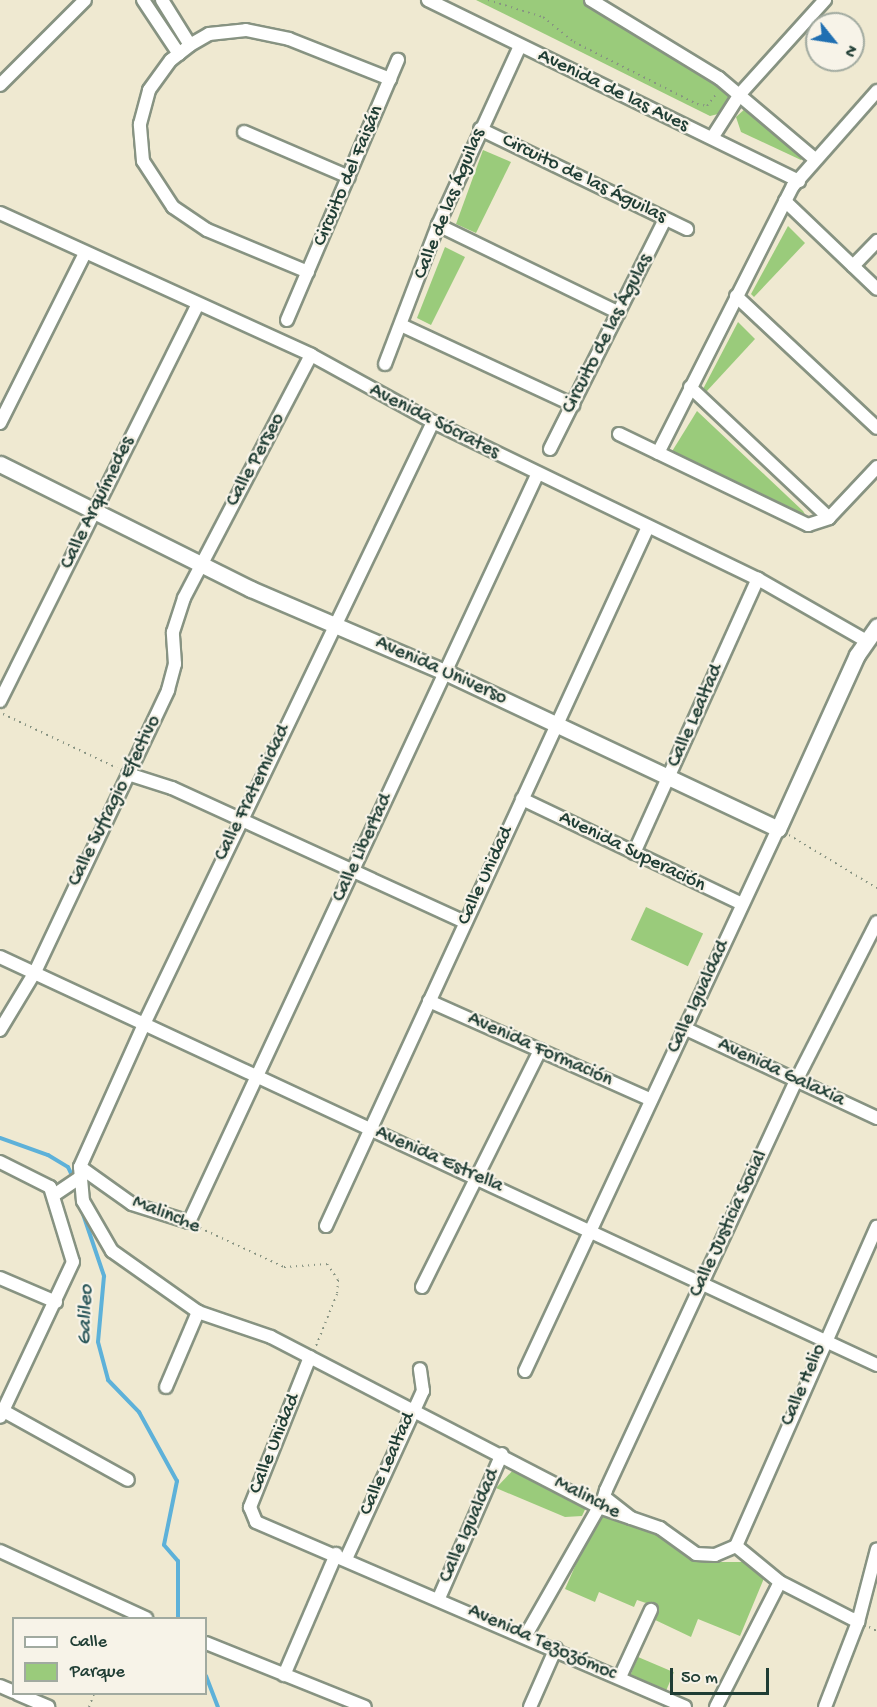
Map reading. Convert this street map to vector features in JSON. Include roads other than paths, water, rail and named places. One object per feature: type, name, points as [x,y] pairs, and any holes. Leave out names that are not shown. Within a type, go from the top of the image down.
[{"type":"street","points":[[0,85],[86,0]]},
{"type":"street","points":[[143,0],[179,54]]},
{"type":"street","points":[[162,0],[190,45]]},
{"type":"street","name":"Avenida de las Aves","points":[[428,0],[799,180]]},
{"type":"street","points":[[591,0],[740,94],[815,159]]},
{"type":"street","points":[[712,138],[740,94],[818,2]]},
{"type":"street","name":"Circuito del Faisán","points":[[308,272],[190,220],[148,174],[140,146],[144,106],[158,75],[179,54],[190,45],[223,32],[265,32],[390,79]]},
{"type":"street","name":"Calle de las Águilas","points":[[385,364],[438,225],[520,46]]},
{"type":"street","name":"Circuito del Faisán","points":[[287,320],[398,60]]},
{"type":"street","points":[[658,453],[785,201],[815,159],[877,91]]},
{"type":"street","name":"Circuito de las Águilas","points":[[480,129],[687,229]]},
{"type":"street","points":[[244,132],[349,177]]},
{"type":"street","points":[[785,201],[877,290]]},
{"type":"street","name":"Avenida Sócrates","points":[[0,213],[84,255],[311,355],[433,422],[758,579],[864,640]]},
{"type":"street","name":"Circuito de las Águlas","points":[[550,449],[665,219]]},
{"type":"street","points":[[438,225],[619,313]]},
{"type":"street","points":[[853,266],[877,241]]},
{"type":"street","points":[[0,423],[84,255]]},
{"type":"street","points":[[736,296],[877,428]]},
{"type":"street","name":"Calle Arquímedes","points":[[0,701],[197,306]]},
{"type":"street","points":[[401,325],[573,405]]},
{"type":"street","name":"Calle Perseo","points":[[201,564],[311,355]]},
{"type":"street","points":[[690,387],[829,518]]},
{"type":"street","name":"Calle Fraternidad","points":[[80,1173],[146,1020],[240,819],[433,422]]},
{"type":"street","points":[[620,434],[799,523],[814,526],[829,518],[877,467]]},
{"type":"street","name":"Avenida Universo","points":[[0,464],[95,508],[201,564],[445,672],[778,829]]},
{"type":"street","name":"Calle Libertad","points":[[189,1222],[538,473]]},
{"type":"street","name":"Calle Unidad","points":[[326,1226],[648,527]]},
{"type":"street","name":"Calle Sufragio Efectivo","points":[[0,1030],[35,972],[171,682],[175,619],[201,564]]},
{"type":"street","name":"Calle Lealtad","points":[[634,853],[758,579]]},
{"type":"street","name":"Calle Igualdad","points":[[525,1371],[864,640],[877,626]]},
{"type":"street","points":[[128,774],[240,819],[465,922]]},
{"type":"street","name":"Avenida Superación","points":[[522,799],[742,904]]},
{"type":"street","name":"Calle Justicia Social","points":[[633,1520],[604,1497],[606,1490],[797,1079],[877,922]]},
{"type":"street","name":"Avenida Estrella","points":[[0,957],[146,1020],[370,1128],[877,1365]]},
{"type":"street","name":"Avenida Formación","points":[[429,1001],[651,1100]]},
{"type":"street","name":"Avenida Galaxia","points":[[684,1028],[877,1118]]},
{"type":"street","points":[[422,1287],[480,1178],[540,1050]]},
{"type":"street","points":[[0,1161],[45,1183],[54,1196],[73,1262],[56,1302],[1,1412],[128,1480]]},
{"type":"street","points":[[54,1196],[80,1173]]},
{"type":"street","name":"Malinche","points":[[80,1173],[132,1204],[189,1222]]},
{"type":"street","name":"Malinche","points":[[80,1173],[82,1201],[102,1239],[142,1277],[198,1312],[310,1357],[413,1407],[599,1507],[660,1528],[696,1554],[715,1555],[736,1546]]},
{"type":"street","name":"Calle Helio","points":[[736,1546],[823,1341],[877,1227]]},
{"type":"street","points":[[0,1278],[56,1302]]},
{"type":"street","points":[[166,1387],[198,1312]]},
{"type":"street","name":"Calle Unidad","points":[[264,1527],[252,1519],[250,1507],[310,1357]]},
{"type":"street","name":"Calle Lealtad","points":[[284,1675],[413,1407],[423,1391],[420,1369]]},
{"type":"street","name":"Calle Igualdad","points":[[439,1599],[502,1454]]},
{"type":"street","points":[[526,1635],[599,1507]]},
{"type":"street","name":"Avenida Tezozómoc","points":[[264,1527],[526,1635],[686,1707]]},
{"type":"street","points":[[736,1546],[752,1553],[780,1582],[858,1622]]},
{"type":"street","points":[[825,1707],[858,1622],[877,1549]]},
{"type":"street","points":[[0,1551],[144,1617]]},
{"type":"street","points":[[716,1707],[780,1582]]},
{"type":"street","points":[[620,1677],[651,1610]]},
{"type":"street","points":[[207,1643],[365,1707]]},
{"type":"street","points":[[530,1707],[556,1648]]},
{"type":"street","points":[[21,1695],[48,1707]]},
{"type":"waterway","name":"Galileo","points":[[0,1138],[48,1155],[68,1167],[74,1180]]},
{"type":"waterway","name":"Galileo","points":[[81,1208],[104,1276],[98,1342],[108,1380],[139,1412],[177,1481],[164,1545],[178,1561],[178,1617]]},
{"type":"waterway","name":"Galileo","points":[[207,1679],[218,1707]]}]
